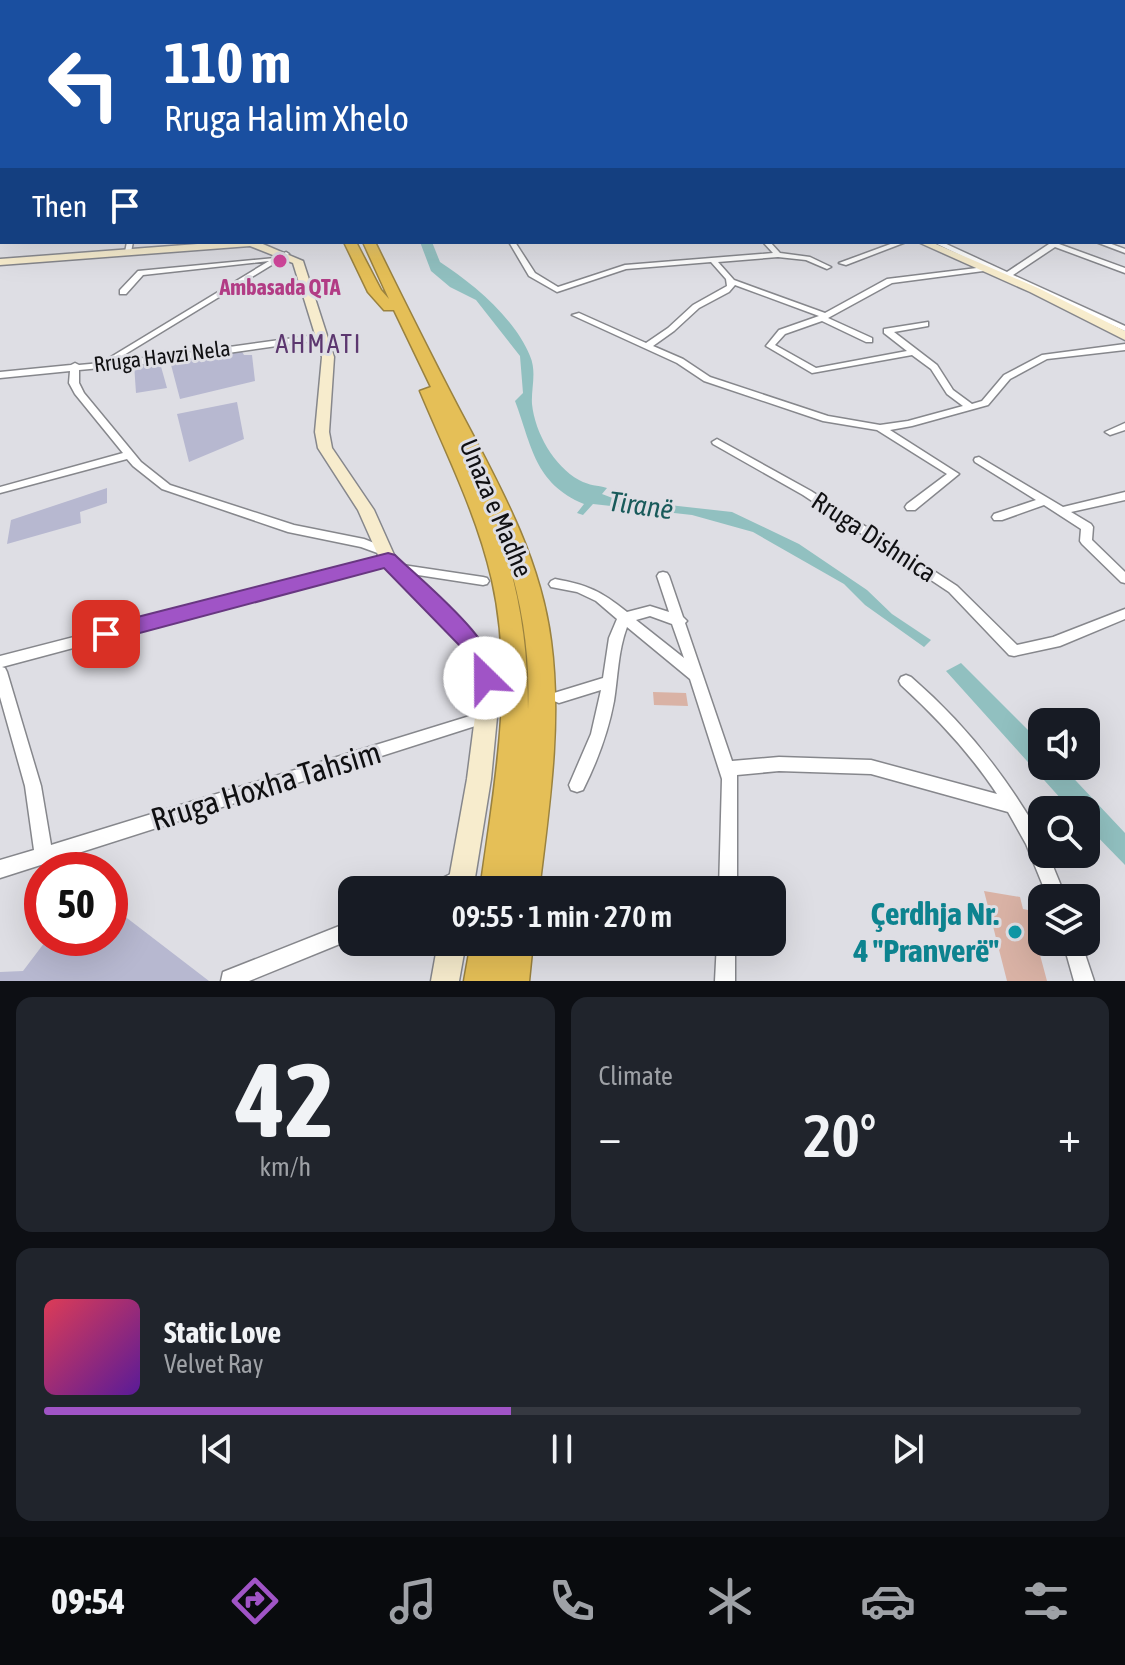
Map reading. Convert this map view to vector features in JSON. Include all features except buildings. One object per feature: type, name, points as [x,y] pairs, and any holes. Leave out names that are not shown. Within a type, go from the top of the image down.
[{"type":"highway","points":[[351,244],[375,292],[395,306]]},
{"type":"highway","name":"Unaza e Madhe","points":[[359,244],[489,484],[519,553],[530,590],[543,691],[542,737],[525,876]]},
{"type":"highway","name":"Unaza e Madhe","points":[[370,244],[471,488],[497,558],[509,604],[515,655],[512,758],[498,876]]},
{"type":"highway","points":[[378,244],[395,306]]},
{"type":"highway","points":[[482,981],[486,956]]},
{"type":"highway","points":[[511,981],[514,956]]},
{"type":"main road","points":[[0,262],[129,247],[220,244]]},
{"type":"main road","points":[[251,244],[295,258],[301,267],[323,337],[329,369],[323,443],[361,501],[389,560],[471,643],[483,662],[486,717],[462,876]]},
{"type":"main road","points":[[928,244],[988,269],[1125,336]]},
{"type":"main road","points":[[445,981],[449,956]]},
{"type":"street","points":[[513,244],[532,274],[557,290],[569,289],[618,268],[778,255],[808,258],[827,267]]},
{"type":"street","points":[[768,244],[778,255]]},
{"type":"street","points":[[843,263],[897,244]]},
{"type":"street","points":[[944,244],[1125,329]]},
{"type":"street","points":[[1010,273],[1054,244]]},
{"type":"street","points":[[1058,244],[1125,271]]},
{"type":"street","points":[[1105,244],[1125,251]]},
{"type":"street","points":[[123,292],[141,273],[281,256]]},
{"type":"street","points":[[101,364],[281,256]]},
{"type":"street","points":[[713,260],[732,282],[824,317],[869,340]]},
{"type":"street","points":[[913,352],[815,371],[770,346],[782,332],[824,317],[890,281],[988,269]]},
{"type":"street","points":[[647,346],[684,322],[695,308],[724,294],[732,282]]},
{"type":"street","points":[[576,315],[680,361],[707,379],[826,419],[880,428],[909,424],[985,403],[1007,377],[1045,357],[1125,347]]},
{"type":"street","points":[[925,324],[887,331],[939,372],[950,392],[970,407]]},
{"type":"street","name":"Rruga Havzi Nela","points":[[0,375],[323,337]]},
{"type":"street","points":[[75,366],[74,383],[129,455],[156,481],[206,502],[292,529],[364,543],[389,560],[483,581]]},
{"type":"street","points":[[1110,432],[1125,426]]},
{"type":"street","points":[[880,428],[954,474],[911,507]]},
{"type":"street","name":"Rruga Dishnica","points":[[717,442],[816,498],[953,589],[1014,651],[1055,642],[1125,614]]},
{"type":"street","points":[[0,490],[129,455]]},
{"type":"street","points":[[979,460],[1087,527],[1086,541],[1125,579]]},
{"type":"street","points":[[1061,511],[1125,496]]},
{"type":"street","points":[[998,517],[1044,501]]},
{"type":"street","points":[[0,662],[389,560]]},
{"type":"street","points":[[663,576],[727,769],[732,794],[729,876]]},
{"type":"street","points":[[555,584],[590,592],[696,676]]},
{"type":"street","points":[[577,785],[598,734],[615,637],[624,618],[650,611],[680,621]]},
{"type":"street","points":[[648,636],[651,621],[660,617],[680,621]]},
{"type":"street","points":[[0,672],[33,786],[43,852]]},
{"type":"street","points":[[906,681],[941,713],[1028,830],[1051,884]]},
{"type":"street","points":[[559,697],[609,682]]},
{"type":"street","name":"Rruga Hoxha Tahsim","points":[[57,852],[486,717]]},
{"type":"street","points":[[727,769],[779,764],[871,767],[1010,805]]},
{"type":"street","name":"Rruga Hoxha Tahsim","points":[[0,869],[24,862]]},
{"type":"street","points":[[230,979],[338,936]]},
{"type":"street","points":[[725,981],[726,956]]},
{"type":"street","points":[[1076,956],[1084,981]]},
{"type":"shaded area","points":[[241,350],[244,355],[252,355],[255,381],[180,399],[170,361]]},
{"type":"shaded area","points":[[160,363],[167,388],[136,393],[134,364]]},
{"type":"shaded area","points":[[237,402],[244,439],[189,462],[177,414]]},
{"type":"shaded area","points":[[107,488],[107,503],[80,512],[81,523],[7,544],[11,520]]},
{"type":"shaded area","points":[[128,919],[209,981],[0,981],[0,972],[23,971],[34,956],[128,956]]},
{"type":"water","name":"Tiranë","points":[[421,244],[433,244],[440,262],[491,302],[514,328],[530,356],[533,368],[532,404],[537,426],[547,448],[570,474],[579,480],[607,488],[602,494],[615,499],[732,512],[799,544],[867,590],[892,614],[931,640],[924,647],[865,605],[844,584],[753,532],[692,515],[593,504],[583,515],[577,513],[584,504],[555,485],[537,462],[531,448],[515,401],[523,393],[520,356],[476,300],[450,287],[431,271]]},
{"type":"water","points":[[961,663],[1028,730],[1028,762],[946,671]]},
{"type":"water","points":[[1044,780],[1075,780],[1090,796],[1058,796]]},
{"type":"water","points":[[1100,806],[1125,833],[1125,865],[1100,839]]},
{"type":"place","name":"Ambasada QTA","points":[[280,261]]},
{"type":"place","name":"Çerdhja Nr. 4 \"Pranverë\"","points":[[1015,932]]},
{"type":"district","name":"AHMATI","points":[[319,344]]},
{"type":"route","points":[[106,634],[306,584],[388,560],[471,643],[483,662],[485,678]]}]
